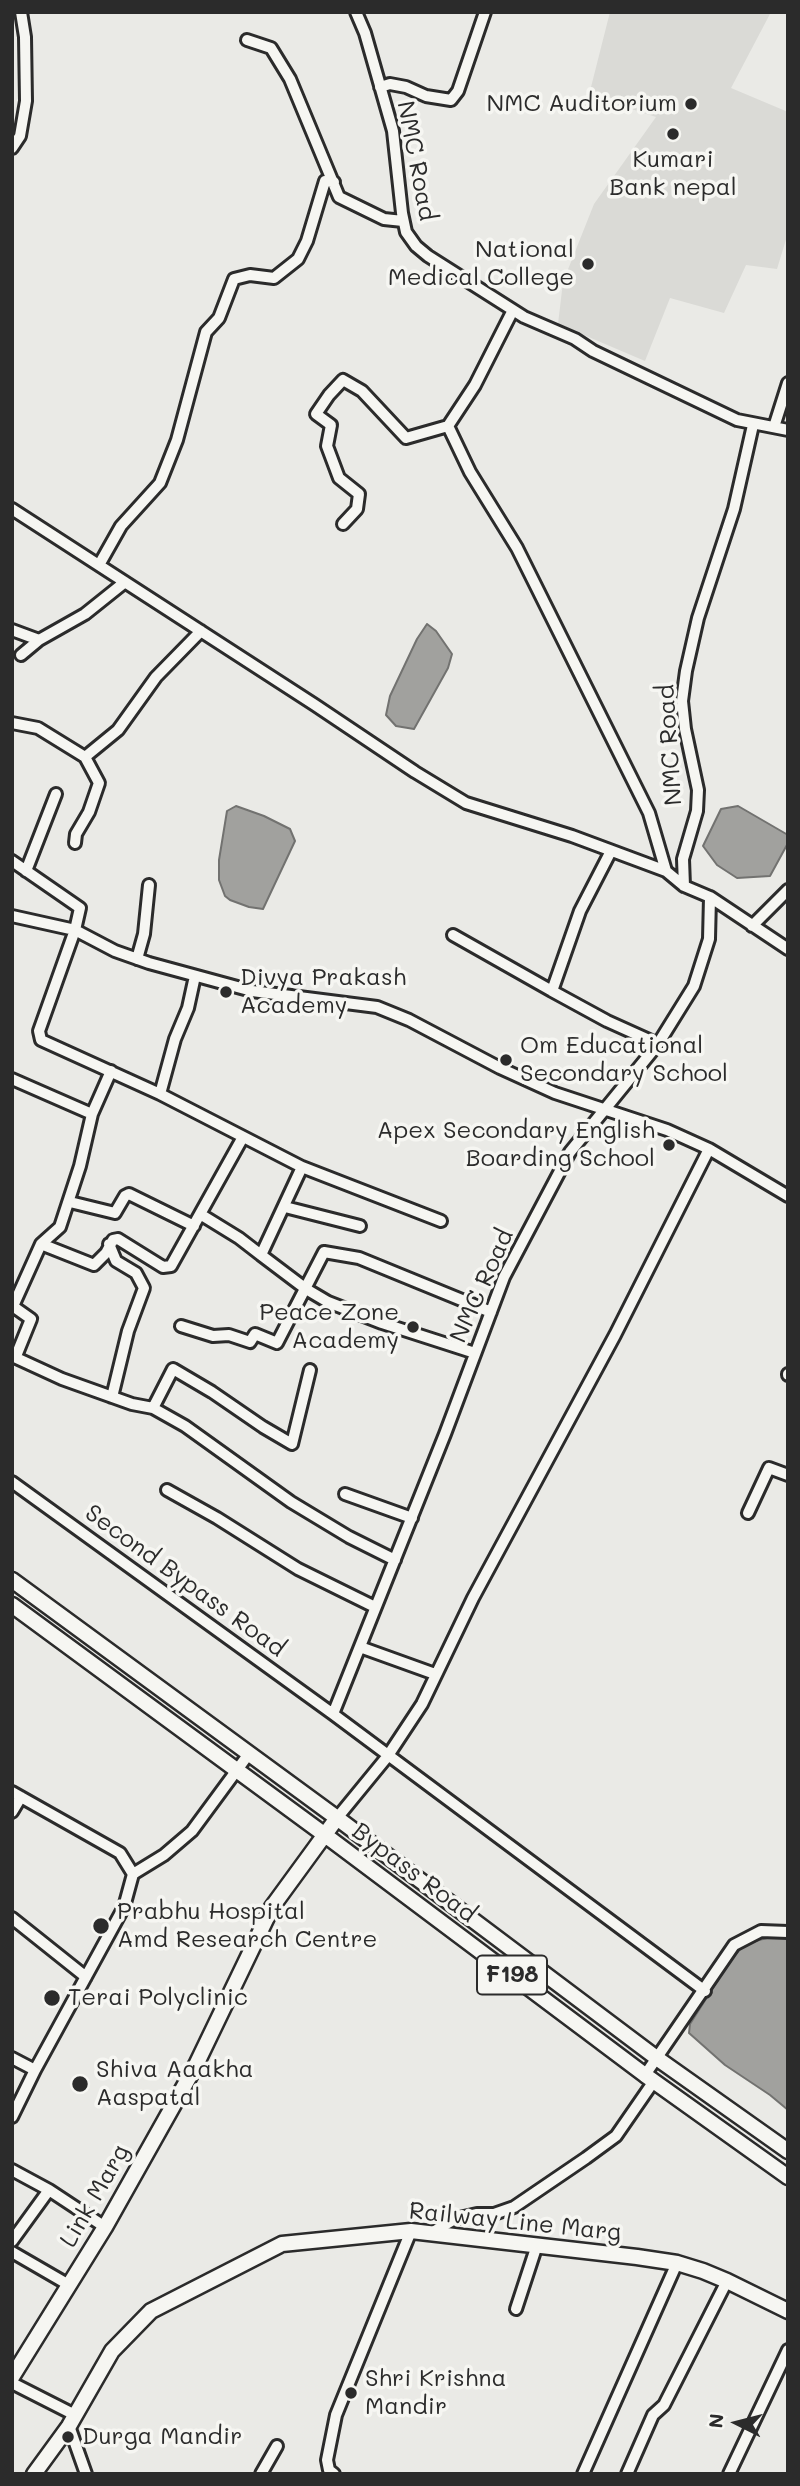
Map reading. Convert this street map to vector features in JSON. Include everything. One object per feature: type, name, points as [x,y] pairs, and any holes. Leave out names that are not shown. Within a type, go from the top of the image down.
[{"type":"main road","name":"Bypass Road","points":[[12,1580],[337,1818],[658,2059],[788,2151]]},
{"type":"main road","name":"Bypass Road","points":[[12,1605],[649,2078],[788,2177]]},
{"type":"main road","name":"Link Marg","points":[[12,2377],[105,2227],[196,2065],[272,1907],[337,1818]]},
{"type":"main road","name":"Railway Line Marg","points":[[34,2474],[72,2420],[112,2351],[151,2311],[282,2244],[411,2231],[677,2263],[727,2281],[788,2311]]},
{"type":"street","points":[[12,148],[20,136],[26,101],[25,37],[21,12]]},
{"type":"street","name":"NMC Road","points":[[356,12],[365,33],[393,131],[403,220],[406,232],[416,246],[513,310],[737,420],[753,425],[734,509],[698,618],[686,671],[682,701],[684,729],[698,790],[697,811],[683,859],[684,886]]},
{"type":"street","points":[[380,87],[390,84],[406,87],[426,96],[451,100],[458,90],[485,12]]},
{"type":"street","points":[[247,40],[271,48],[290,79],[339,197],[384,219],[403,220]]},
{"type":"street","points":[[99,565],[121,526],[160,483],[177,440],[206,332],[219,318],[234,279],[250,275],[274,278],[298,259],[307,241],[325,181],[334,182]]},
{"type":"street","points":[[344,524],[357,509],[359,494],[339,478],[327,446],[331,425],[316,414],[329,394],[343,380],[362,391],[406,438],[447,426],[475,385],[513,310]]},
{"type":"street","points":[[774,427],[788,383]]},
{"type":"street","points":[[753,425],[788,429]]},
{"type":"street","points":[[447,426],[470,472],[517,548],[649,813],[666,871]]},
{"type":"street","points":[[12,509],[466,803],[666,871],[684,886],[710,897],[788,949]]},
{"type":"street","points":[[21,655],[39,639],[85,614],[125,582]]},
{"type":"street","points":[[12,630],[39,639]]},
{"type":"street","points":[[85,757],[118,730],[156,677],[201,631]]},
{"type":"street","points":[[12,723],[38,727],[85,757],[99,783],[89,812],[76,834],[75,843]]},
{"type":"street","points":[[26,871],[56,794]]},
{"type":"street","points":[[552,991],[580,911],[611,851]]},
{"type":"street","points":[[12,861],[80,908],[39,1037],[160,1094],[302,1167],[441,1221]]},
{"type":"street","points":[[136,959],[144,934],[149,885]]},
{"type":"street","points":[[752,926],[788,890]]},
{"type":"street","name":"NMC Road","points":[[333,1714],[446,1434],[504,1277],[570,1152],[658,1044],[694,986],[709,939],[710,897]]},
{"type":"street","points":[[12,916],[75,930],[115,951],[195,976],[252,990],[377,1007],[409,1020],[500,1068],[555,1093],[667,1130],[709,1149],[788,1196]]},
{"type":"street","points":[[453,935],[607,1021],[658,1044]]},
{"type":"street","points":[[160,1094],[175,1039],[188,1008],[195,976]]},
{"type":"street","points":[[111,1071],[92,1114],[70,1202],[60,1227],[41,1244],[14,1304],[14,1307],[31,1319],[14,1356],[62,1379],[111,1397],[153,1408],[185,1426],[291,1502],[395,1560]]},
{"type":"street","points":[[12,1079],[92,1114]]},
{"type":"street","points":[[41,1244],[94,1265],[106,1253],[109,1244],[118,1240],[167,1268],[171,1266],[243,1137]]},
{"type":"street","points":[[337,1818],[387,1757],[422,1703],[709,1149]]},
{"type":"street","points":[[261,1255],[302,1167]]},
{"type":"street","points":[[70,1202],[116,1213],[125,1196],[129,1194],[194,1226]]},
{"type":"street","points":[[285,1206],[360,1226]]},
{"type":"street","points":[[200,1214],[239,1238],[306,1289],[328,1302],[382,1323],[475,1353]]},
{"type":"street","points":[[109,1244],[116,1261],[136,1273],[144,1288],[128,1331],[111,1397]]},
{"type":"street","points":[[181,1326],[214,1336],[229,1335],[250,1342],[255,1334],[276,1343],[324,1252],[359,1258],[491,1312]]},
{"type":"street","points":[[153,1408],[173,1369],[292,1444],[300,1422],[310,1370]]},
{"type":"street","points":[[748,1513],[769,1468],[788,1475]]},
{"type":"street","name":"Second Bypass Road","points":[[12,1482],[333,1714],[387,1757]]},
{"type":"street","points":[[167,1490],[298,1569],[375,1607]]},
{"type":"street","points":[[345,1494],[412,1518]]},
{"type":"street","points":[[360,1647],[435,1674]]},
{"type":"street","points":[[12,2117],[34,2070],[124,1907],[133,1874],[164,1855],[192,1831],[248,1755]]},
{"type":"street","points":[[387,1757],[705,1991]]},
{"type":"street","points":[[12,1812],[17,1795],[120,1853],[133,1874]]},
{"type":"street","points":[[12,1918],[86,1978]]},
{"type":"street","points":[[431,2233],[455,2218],[494,2214],[514,2207],[616,2136],[658,2059],[734,1945],[761,1931],[788,1932]]},
{"type":"street","points":[[12,2058],[34,2070]]},
{"type":"street","points":[[12,2170],[49,2190],[105,2227]]},
{"type":"street","points":[[12,2241],[49,2190]]},
{"type":"street","points":[[330,2473],[327,2460],[335,2415],[411,2231]]},
{"type":"street","points":[[516,2309],[537,2245]]},
{"type":"street","points":[[12,2252],[69,2285]]},
{"type":"street","points":[[583,2474],[677,2263]]},
{"type":"street","points":[[627,2474],[653,2415],[664,2405],[727,2281]]},
{"type":"street","points":[[729,2474],[788,2350]]},
{"type":"street","points":[[12,2383],[72,2420],[86,2474]]},
{"type":"street","points":[[261,2474],[277,2446]]},
{"type":"shaded area","points":[[610,12],[771,12],[731,88],[788,112],[788,233],[777,269],[746,265],[724,313],[670,298],[645,361],[558,324],[563,282],[594,204],[656,117],[589,95]]},
{"type":"shaded area","points":[[427,624],[436,631],[452,654],[448,668],[414,729],[396,726],[386,715],[390,696]]},
{"type":"shaded area","points":[[236,806],[290,829],[295,841],[263,909],[230,900],[225,896],[219,880],[219,860],[227,811]]},
{"type":"shaded area","points":[[738,806],[788,835],[788,843],[770,876],[737,878],[717,865],[703,846],[721,809]]},
{"type":"shaded area","points":[[771,1937],[788,1938],[788,2110],[725,2065],[689,2033],[690,2024],[741,1948]]},
{"type":"place","name":"NMC Auditorium","points":[[691,104]]},
{"type":"place","name":"Kumari Bank nepal","points":[[673,134]]},
{"type":"place","name":"National Medical College","points":[[588,264]]},
{"type":"place","name":"Divya Prakash Academy","points":[[226,992]]},
{"type":"place","name":"Om Educational Secondary School","points":[[506,1060]]},
{"type":"place","name":"Apex Secondary English Boarding School","points":[[669,1145]]},
{"type":"place","name":"Peace Zone Academy","points":[[413,1327]]},
{"type":"place","name":"Prabhu Hospital Amd Research Centre","points":[[101,1926]]},
{"type":"place","name":"Terai Polyclinic","points":[[52,1998]]},
{"type":"place","name":"Shiva Aaakha Aaspatal","points":[[80,2084]]},
{"type":"place","name":"Shri Krishna Mandir","points":[[351,2393]]},
{"type":"place","name":"Durga Mandir","points":[[68,2437]]}]
